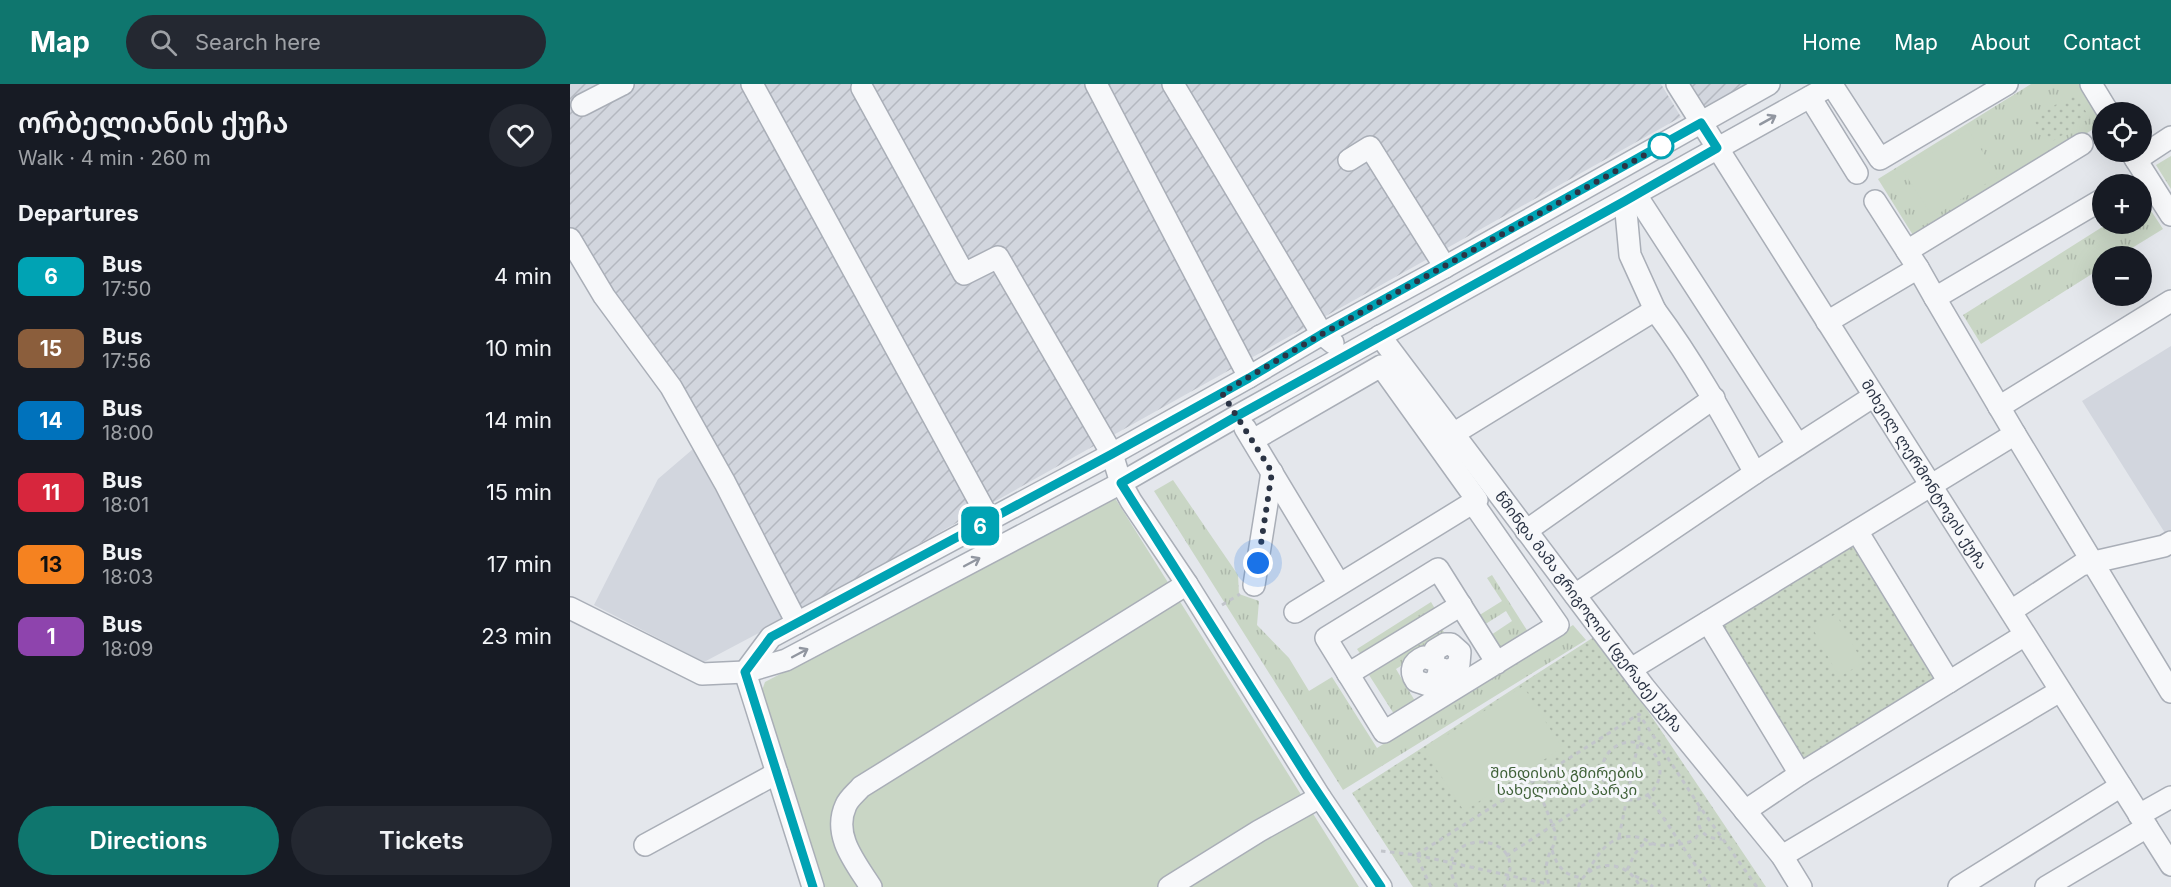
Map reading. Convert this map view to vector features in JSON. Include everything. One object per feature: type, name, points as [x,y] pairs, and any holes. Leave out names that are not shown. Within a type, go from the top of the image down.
[{"type":"street","points":[[582,105],[623,84]]},
{"type":"street","points":[[752,84],[990,521]]},
{"type":"street","points":[[1096,84],[1249,378]]},
{"type":"street","points":[[1173,84],[1322,334],[1347,355]]},
{"type":"street","name":"მიხეილ ლერმონტოვის ქუჩა","points":[[1677,84],[2171,865]]},
{"type":"street","points":[[745,672],[771,637],[1112,454],[1769,84]]},
{"type":"street","points":[[570,608],[702,674],[745,672],[786,660],[1121,483],[1832,84],[1880,159],[2007,84]]},
{"type":"street","points":[[2091,84],[2102,102]]},
{"type":"street","points":[[861,88],[964,274],[998,256],[1112,454],[1121,483],[1320,796],[1381,887]]},
{"type":"street","points":[[1810,97],[1857,173]]},
{"type":"street","points":[[2152,147],[2171,137]]},
{"type":"street","points":[[1827,322],[1912,259],[2082,144]]},
{"type":"street","points":[[1349,160],[1370,147],[1445,267]]},
{"type":"street","points":[[2138,162],[2171,215]]},
{"type":"street","points":[[1630,198],[1630,255],[1655,310],[1676,338],[1714,398],[1755,473]]},
{"type":"street","points":[[1630,198],[1798,445]]},
{"type":"street","points":[[1875,201],[2171,692]]},
{"type":"street","points":[[1935,298],[2092,205]]},
{"type":"street","points":[[570,239],[604,296],[671,387],[725,483],[797,623]]},
{"type":"street","points":[[1999,407],[2171,301]]},
{"type":"street","points":[[1453,434],[1655,310]]},
{"type":"street","name":"წმინდა მამა გრიგოლის (ფერაძე) ქუჩა","points":[[1380,336],[1644,687],[1782,856],[1801,887]]},
{"type":"street","points":[[1253,440],[1381,366],[1478,500],[1295,612]]},
{"type":"street","points":[[1222,393],[1253,440],[1339,584]]},
{"type":"street","points":[[1575,595],[1755,473],[1874,396]]},
{"type":"street","points":[[1526,531],[1714,398]]},
{"type":"street","points":[[1631,669],[2015,434]]},
{"type":"street","points":[[1254,585],[1272,472]]},
{"type":"street","points":[[1473,503],[1558,626],[1384,732],[1326,638],[1438,569],[1497,663]]},
{"type":"street","points":[[1857,531],[1949,682]]},
{"type":"street","points":[[2011,611],[2081,565],[2164,546],[2171,542]]},
{"type":"street","points":[[870,887],[845,846],[841,824],[846,804],[861,787],[1187,584]]},
{"type":"street","points":[[1348,674],[1461,606]]},
{"type":"street","points":[[1708,622],[1800,774]]},
{"type":"street","points":[[1745,811],[1800,774],[2025,635]]},
{"type":"street","points":[[1436,664],[1449,671],[1455,669],[1461,658],[1460,652],[1482,639]]},
{"type":"street","points":[[745,672],[813,887]]},
{"type":"street","points":[[1782,856],[2060,691]]},
{"type":"street","points":[[645,845],[777,773]]},
{"type":"street","points":[[1959,887],[2121,786]]},
{"type":"street","points":[[1169,887],[1320,796]]},
{"type":"street","points":[[2046,887],[2143,821],[2171,796]]},
{"type":"path","points":[[1206,615],[1254,585]]},
{"type":"path","points":[[1619,837],[1638,744],[1639,714],[1644,687]]},
{"type":"path","points":[[1416,855],[1639,714]]},
{"type":"path","points":[[1639,714],[1700,807],[1757,887]]},
{"type":"path","points":[[1624,743],[1638,744],[1652,751],[1658,759],[1660,779],[1648,795],[1640,799],[1627,800],[1614,795],[1608,789],[1603,780],[1602,771],[1608,754],[1614,747],[1624,743]]},
{"type":"path","points":[[1510,794],[1523,798],[1540,794],[1549,782],[1549,769]]},
{"type":"path","points":[[1506,856],[1608,789]]},
{"type":"path","points":[[1355,848],[1416,855],[1549,885],[1546,867],[1555,842],[1553,825],[1540,794]]},
{"type":"path","points":[[1648,795],[1710,887]]},
{"type":"path","points":[[1700,807],[1697,821],[1700,831],[1708,837],[1722,839]]},
{"type":"path","points":[[1627,870],[1642,845],[1674,846],[1695,838],[1700,831]]},
{"type":"path","points":[[1578,887],[1599,852],[1619,837],[1635,836],[1654,844]]},
{"type":"path","points":[[1457,887],[1452,877],[1452,863],[1459,850],[1477,841],[1496,844],[1506,856],[1510,868],[1504,887]]},
{"type":"path","points":[[1552,850],[1560,869],[1583,878]]},
{"type":"path","points":[[1416,855],[1431,887]]},
{"type":"path","points":[[1588,872],[1603,865],[1614,865],[1627,870],[1653,887]]},
{"type":"path","points":[[1633,875],[1640,887]]},
{"type":"shaded area","points":[[570,84],[1661,84],[1681,117],[785,619],[578,233],[570,236]]},
{"type":"shaded area","points":[[1683,84],[1760,84],[1704,116]]},
{"type":"shaded area","points":[[2171,346],[2171,530],[2165,533],[2082,401]]},
{"type":"shaded area","points":[[693,449],[785,619],[704,662],[594,605],[658,479]]},
{"type":"green space","points":[[2031,84],[2079,84],[2092,105],[2092,130],[1916,240],[1878,179]]},
{"type":"green space","points":[[2074,93],[2090,118],[2048,144],[2033,119]]},
{"type":"green space","points":[[1968,129],[1998,176],[1933,217],[1903,171]]},
{"type":"green space","points":[[2171,156],[2171,189],[2156,165]]},
{"type":"green space","points":[[2152,212],[2163,229],[2135,246],[2092,246],[2092,274],[1981,344],[1963,315],[2092,233],[2152,234]]},
{"type":"green space","points":[[1173,480],[1238,575],[1239,594],[1259,601],[1257,625],[1289,658],[1309,691],[1332,677],[1377,748],[1573,625],[1586,640],[1343,790],[1154,491]]},
{"type":"green space","points":[[1115,498],[1359,887],[821,887],[760,696],[765,682]]},
{"type":"green space","points":[[1857,531],[1949,682],[1800,774],[1708,622]]},
{"type":"green space","points":[[1492,575],[1530,635],[1499,655],[1488,637],[1512,621],[1506,611],[1484,625],[1478,616],[1502,601],[1487,578]]},
{"type":"green space","points":[[1431,602],[1437,612],[1363,658],[1357,649]]},
{"type":"green space","points":[[1836,614],[1863,663],[1839,677],[1812,627]]},
{"type":"green space","points":[[1442,629],[1447,637],[1396,669],[1415,701],[1394,714],[1369,675]]},
{"type":"green space","name":"შინდისის გმირების სახელობის პარკი","points":[[1597,635],[1766,887],[1413,887],[1352,793]]},
{"type":"green space","points":[[1523,686],[1562,748],[1464,811],[1424,750]]},
{"type":"bus line","name":"6","points":[[813,887],[745,672],[771,637],[1112,454],[1701,123],[1717,148],[1121,483],[1308,778],[1381,887]]},
{"type":"route","points":[[1258,563],[1272,472],[1222,393],[1322,334],[1661,146]]}]
